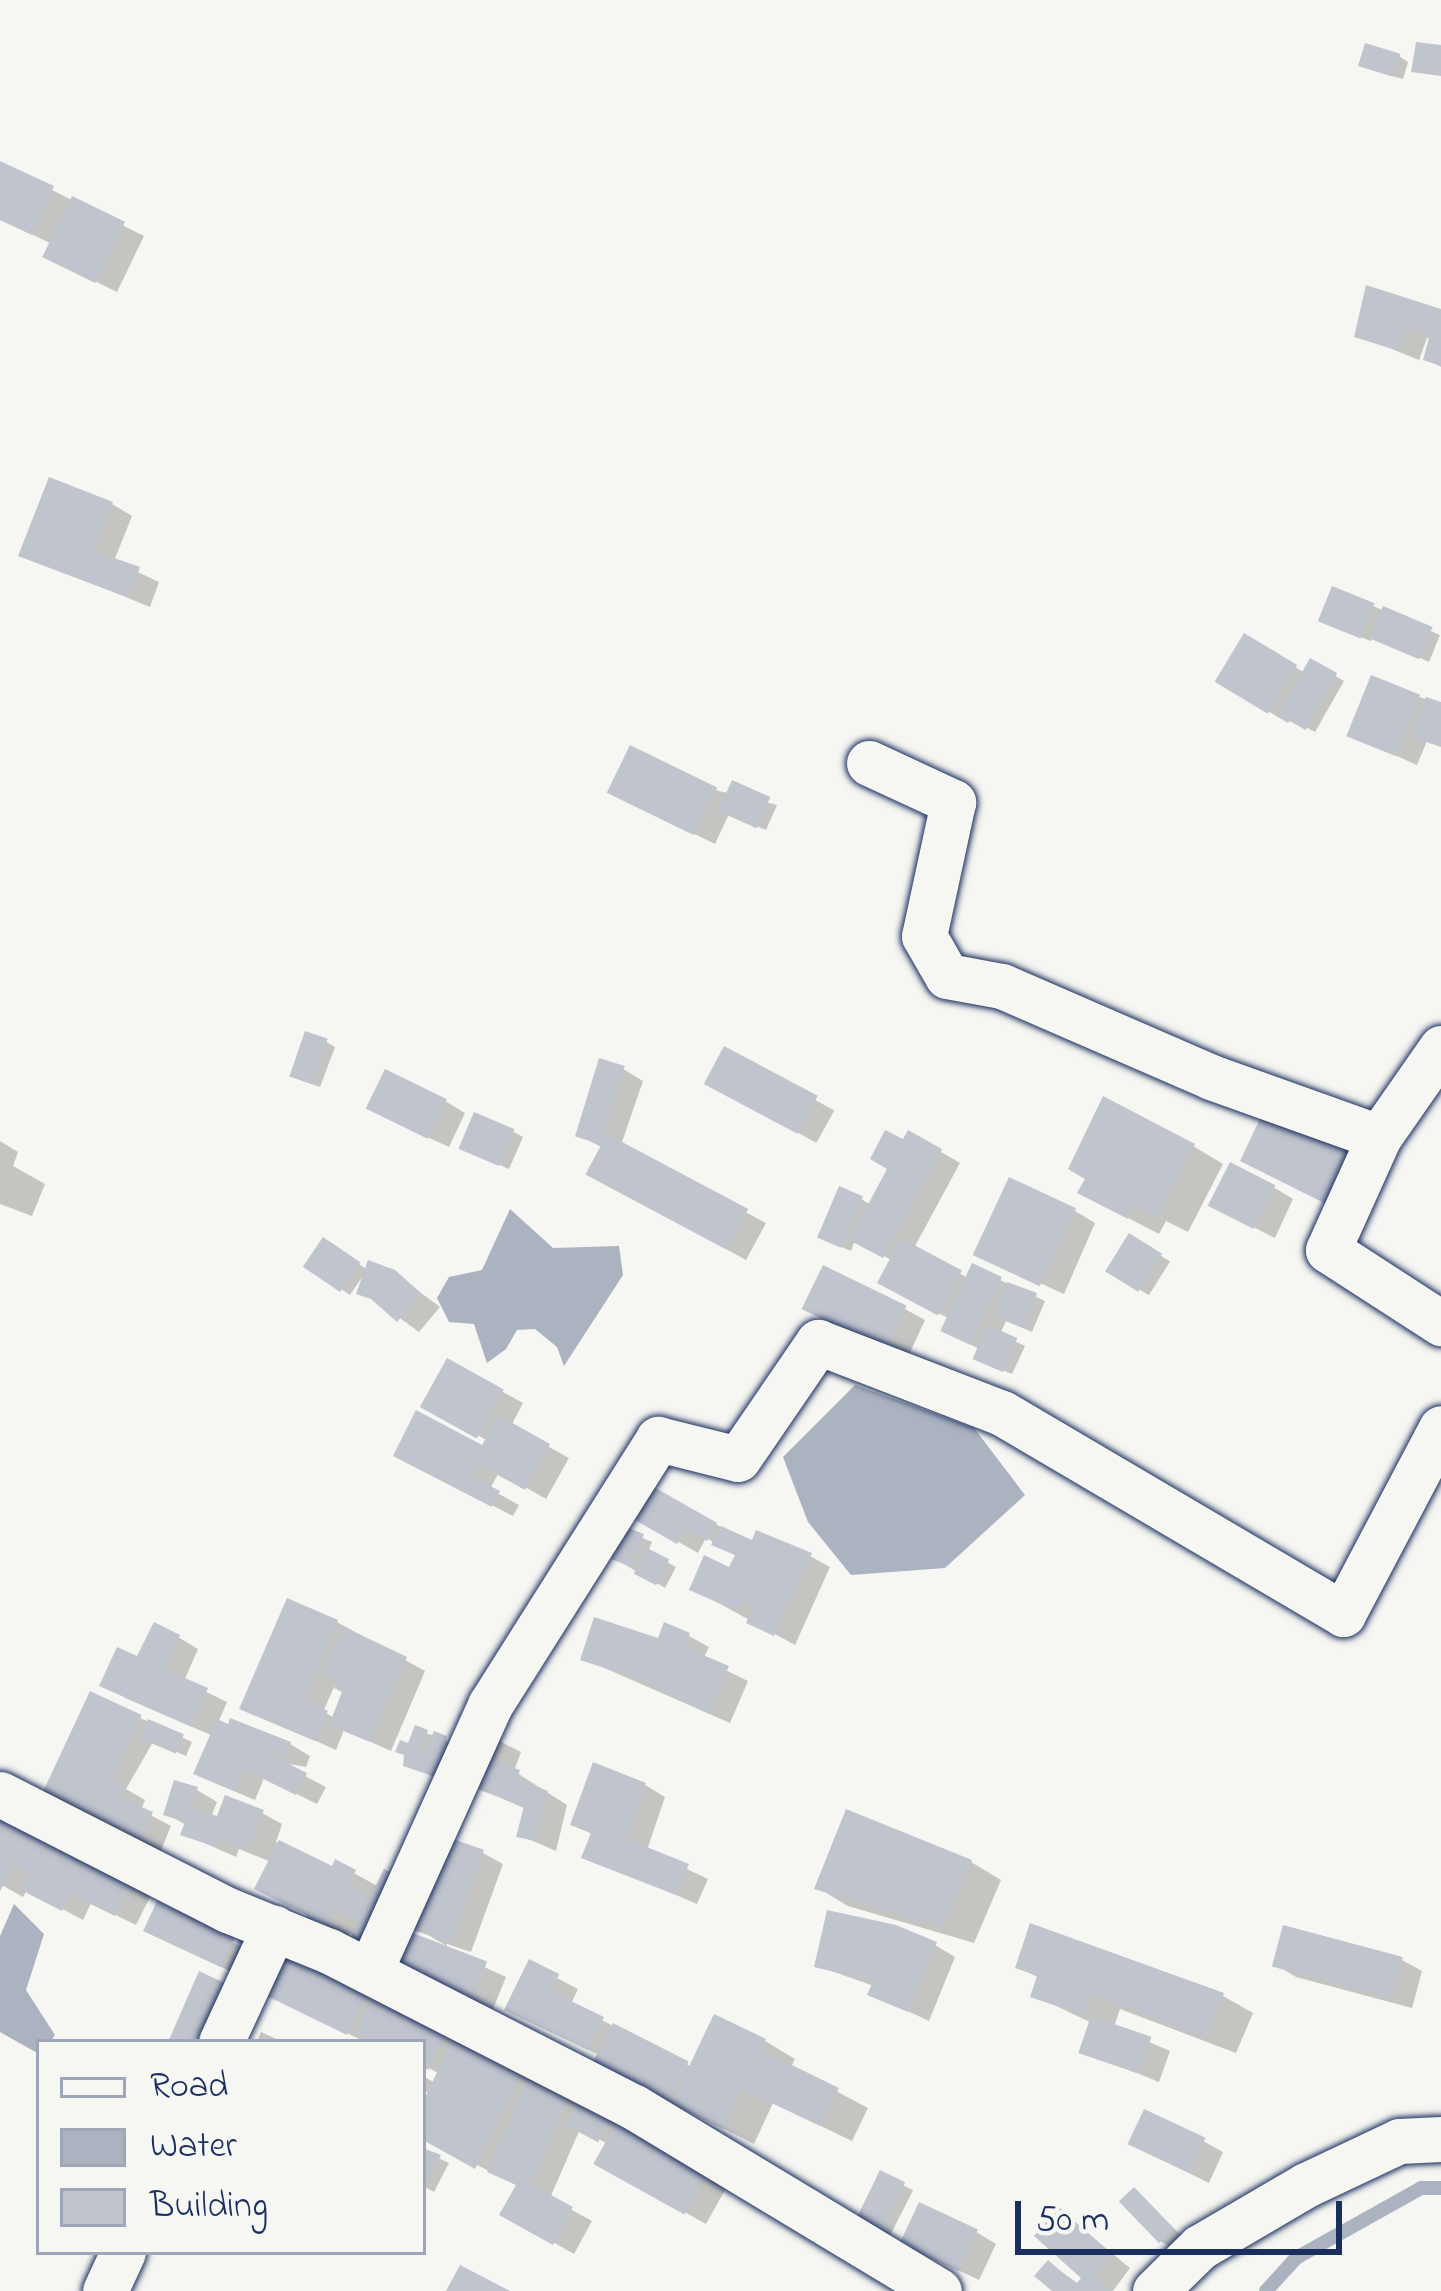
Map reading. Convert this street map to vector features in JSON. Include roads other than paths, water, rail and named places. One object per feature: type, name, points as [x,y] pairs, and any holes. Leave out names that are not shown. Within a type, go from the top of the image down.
[{"type":"street","points":[[868,763],[953,802],[924,936],[947,976],[1002,986],[1211,1077],[1379,1137]]},
{"type":"street","points":[[1441,1048],[1379,1137],[1328,1250],[1441,1323]]},
{"type":"street","points":[[370,1971],[490,1705],[658,1439],[738,1459],[818,1342],[1002,1413],[1343,1614],[1441,1428]]},
{"type":"street","points":[[0,1794],[370,1971],[634,2107],[939,2291]]},
{"type":"street","points":[[222,2039],[274,1928]]},
{"type":"street","points":[[1155,2291],[1200,2247],[1306,2185],[1399,2141],[1441,2139]]},
{"type":"street","points":[[105,2291],[122,2255]]},
{"type":"water","points":[[510,1209],[553,1248],[619,1246],[623,1275],[564,1366],[557,1347],[535,1329],[517,1330],[506,1349],[487,1363],[474,1324],[449,1322],[437,1298],[449,1277],[482,1270]]},
{"type":"water","points":[[855,1385],[974,1428],[1025,1495],[945,1568],[851,1575],[808,1522],[783,1457]]},
{"type":"water","points":[[14,1904],[44,1934],[26,1990],[55,2035],[36,2039],[36,2052],[0,2032],[0,1936]]},
{"type":"waterway","points":[[1266,2291],[1296,2258],[1421,2188],[1441,2188]]}]
